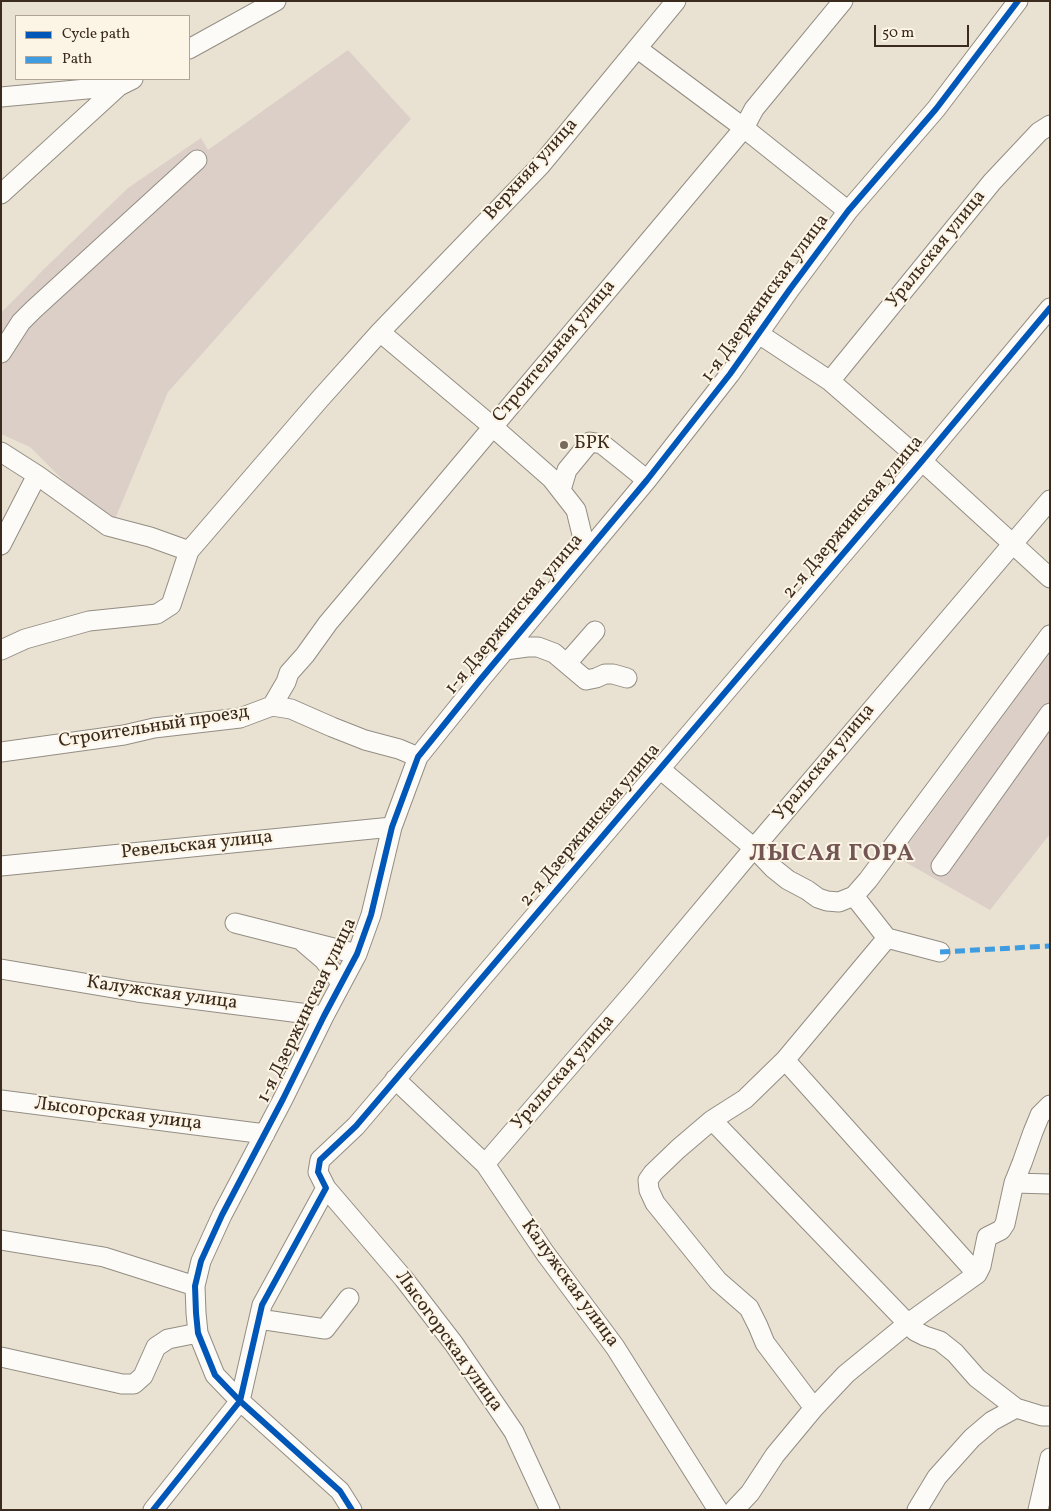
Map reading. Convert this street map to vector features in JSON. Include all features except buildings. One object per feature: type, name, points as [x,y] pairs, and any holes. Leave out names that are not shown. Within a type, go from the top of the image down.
[{"type":"street","points":[[190,48],[276,1]]},
{"type":"street","name":"Верхняя улица","points":[[189,551],[380,332],[540,166],[676,1]]},
{"type":"street","name":"Строительная улица","points":[[272,706],[289,673],[305,655],[328,623],[744,128],[754,109],[843,1]]},
{"type":"street","name":"1-я Дзержинская улица","points":[[352,1510],[340,1491],[240,1401],[215,1375],[198,1333],[195,1286],[201,1262],[218,1223],[357,954],[372,915],[392,827],[418,757],[504,650],[647,480],[730,374],[848,211],[936,109],[1018,1]]},
{"type":"street","points":[[638,49],[744,128],[848,211]]},
{"type":"street","points":[[1,97],[126,82]]},
{"type":"street","points":[[1,194],[126,82]]},
{"type":"street","name":"Уральская улица","points":[[830,381],[992,182],[1039,132],[1050,124]]},
{"type":"street","points":[[1,353],[21,322],[33,310],[198,160]]},
{"type":"street","name":"2-я Дзержинская улица","points":[[326,1188],[318,1172],[320,1160],[356,1126],[1050,308]]},
{"type":"street","points":[[380,332],[552,478],[576,510],[586,551]]},
{"type":"street","points":[[759,334],[830,381],[922,461],[1050,578]]},
{"type":"street","points":[[561,490],[567,470],[590,442],[602,444],[647,480]]},
{"type":"street","points":[[1,452],[108,526],[150,537],[189,551],[171,605],[157,614],[89,621],[25,639],[1,650]]},
{"type":"street","points":[[1,545],[36,475]]},
{"type":"street","name":"Уральская улица","points":[[485,1164],[624,1003],[1050,500]]},
{"type":"street","points":[[567,663],[595,631]]},
{"type":"street","points":[[660,769],[754,848],[773,868],[788,880],[818,898],[839,902],[854,896],[868,880],[1050,635]]},
{"type":"street","points":[[504,650],[538,647],[554,653],[586,680],[605,674],[627,678]]},
{"type":"street","name":"Строительный проезд","points":[[1,752],[124,735],[154,728],[240,718],[272,706],[291,709],[365,740],[399,749],[418,757]]},
{"type":"street","points":[[941,866],[1050,713]]},
{"type":"street","name":"Ревельская улица","points":[[1,866],[392,827]]},
{"type":"street","points":[[854,896],[887,938],[940,952]]},
{"type":"street","points":[[235,923],[357,954]]},
{"type":"street","points":[[814,1408],[765,1343],[749,1308],[718,1281],[655,1203],[649,1190],[648,1180],[678,1149],[712,1120],[745,1099],[786,1060],[887,938]]},
{"type":"street","points":[[300,939],[324,960],[341,983]]},
{"type":"street","name":"Калужская улица","points":[[1,969],[137,992],[324,1016]]},
{"type":"street","points":[[786,1060],[977,1274]]},
{"type":"street","name":"Калужская улица","points":[[395,1079],[485,1164],[545,1253],[615,1347],[718,1510]]},
{"type":"street","name":"Лысогорская улица","points":[[1,1100],[265,1134]]},
{"type":"street","points":[[734,1510],[750,1493],[775,1455],[814,1408],[846,1374],[907,1324],[977,1274],[987,1237],[1000,1230],[1005,1224],[1014,1183],[1040,1115],[1050,1105]]},
{"type":"street","points":[[712,1120],[907,1324],[915,1331],[940,1341],[977,1378],[1016,1408],[1042,1416],[1050,1416]]},
{"type":"street","points":[[1014,1183],[1050,1184]]},
{"type":"street","points":[[153,1510],[240,1401],[262,1305],[326,1188]]},
{"type":"street","name":"Лысогорская улица","points":[[326,1188],[404,1279],[454,1344],[514,1432],[550,1510]]},
{"type":"street","points":[[1,1240],[104,1257],[195,1286]]},
{"type":"street","points":[[259,1319],[325,1329],[349,1298]]},
{"type":"street","points":[[1,1358],[122,1384],[134,1384],[143,1376],[156,1347],[168,1339],[198,1333]]},
{"type":"street","points":[[918,1510],[936,1477],[972,1438],[992,1421],[1016,1408]]},
{"type":"street","points":[[1038,1510],[1050,1458]]},
{"type":"shaded area","points":[[348,50],[411,119],[168,392],[115,519],[46,487],[64,481],[30,447],[1,434],[1,313],[128,188],[201,138],[208,150]]},
{"type":"shaded area","points":[[1050,653],[1050,834],[990,910],[898,858]]},
{"type":"marked path","points":[[940,952],[1050,946]]},
{"type":"cycle path","points":[[352,1510],[340,1491],[240,1401],[215,1375],[198,1333],[195,1286],[201,1261],[222,1215],[357,954],[371,915],[392,827],[418,757],[647,480],[730,374],[848,211],[936,109],[1018,1]]},
{"type":"cycle path","points":[[153,1510],[240,1401],[262,1305],[326,1188],[318,1172],[320,1160],[356,1126],[1050,308]]},
{"type":"place","name":"БРК","points":[[564,445]]},
{"type":"district","name":"ЛЫСАЯ ГОРА","points":[[832,856]]}]
